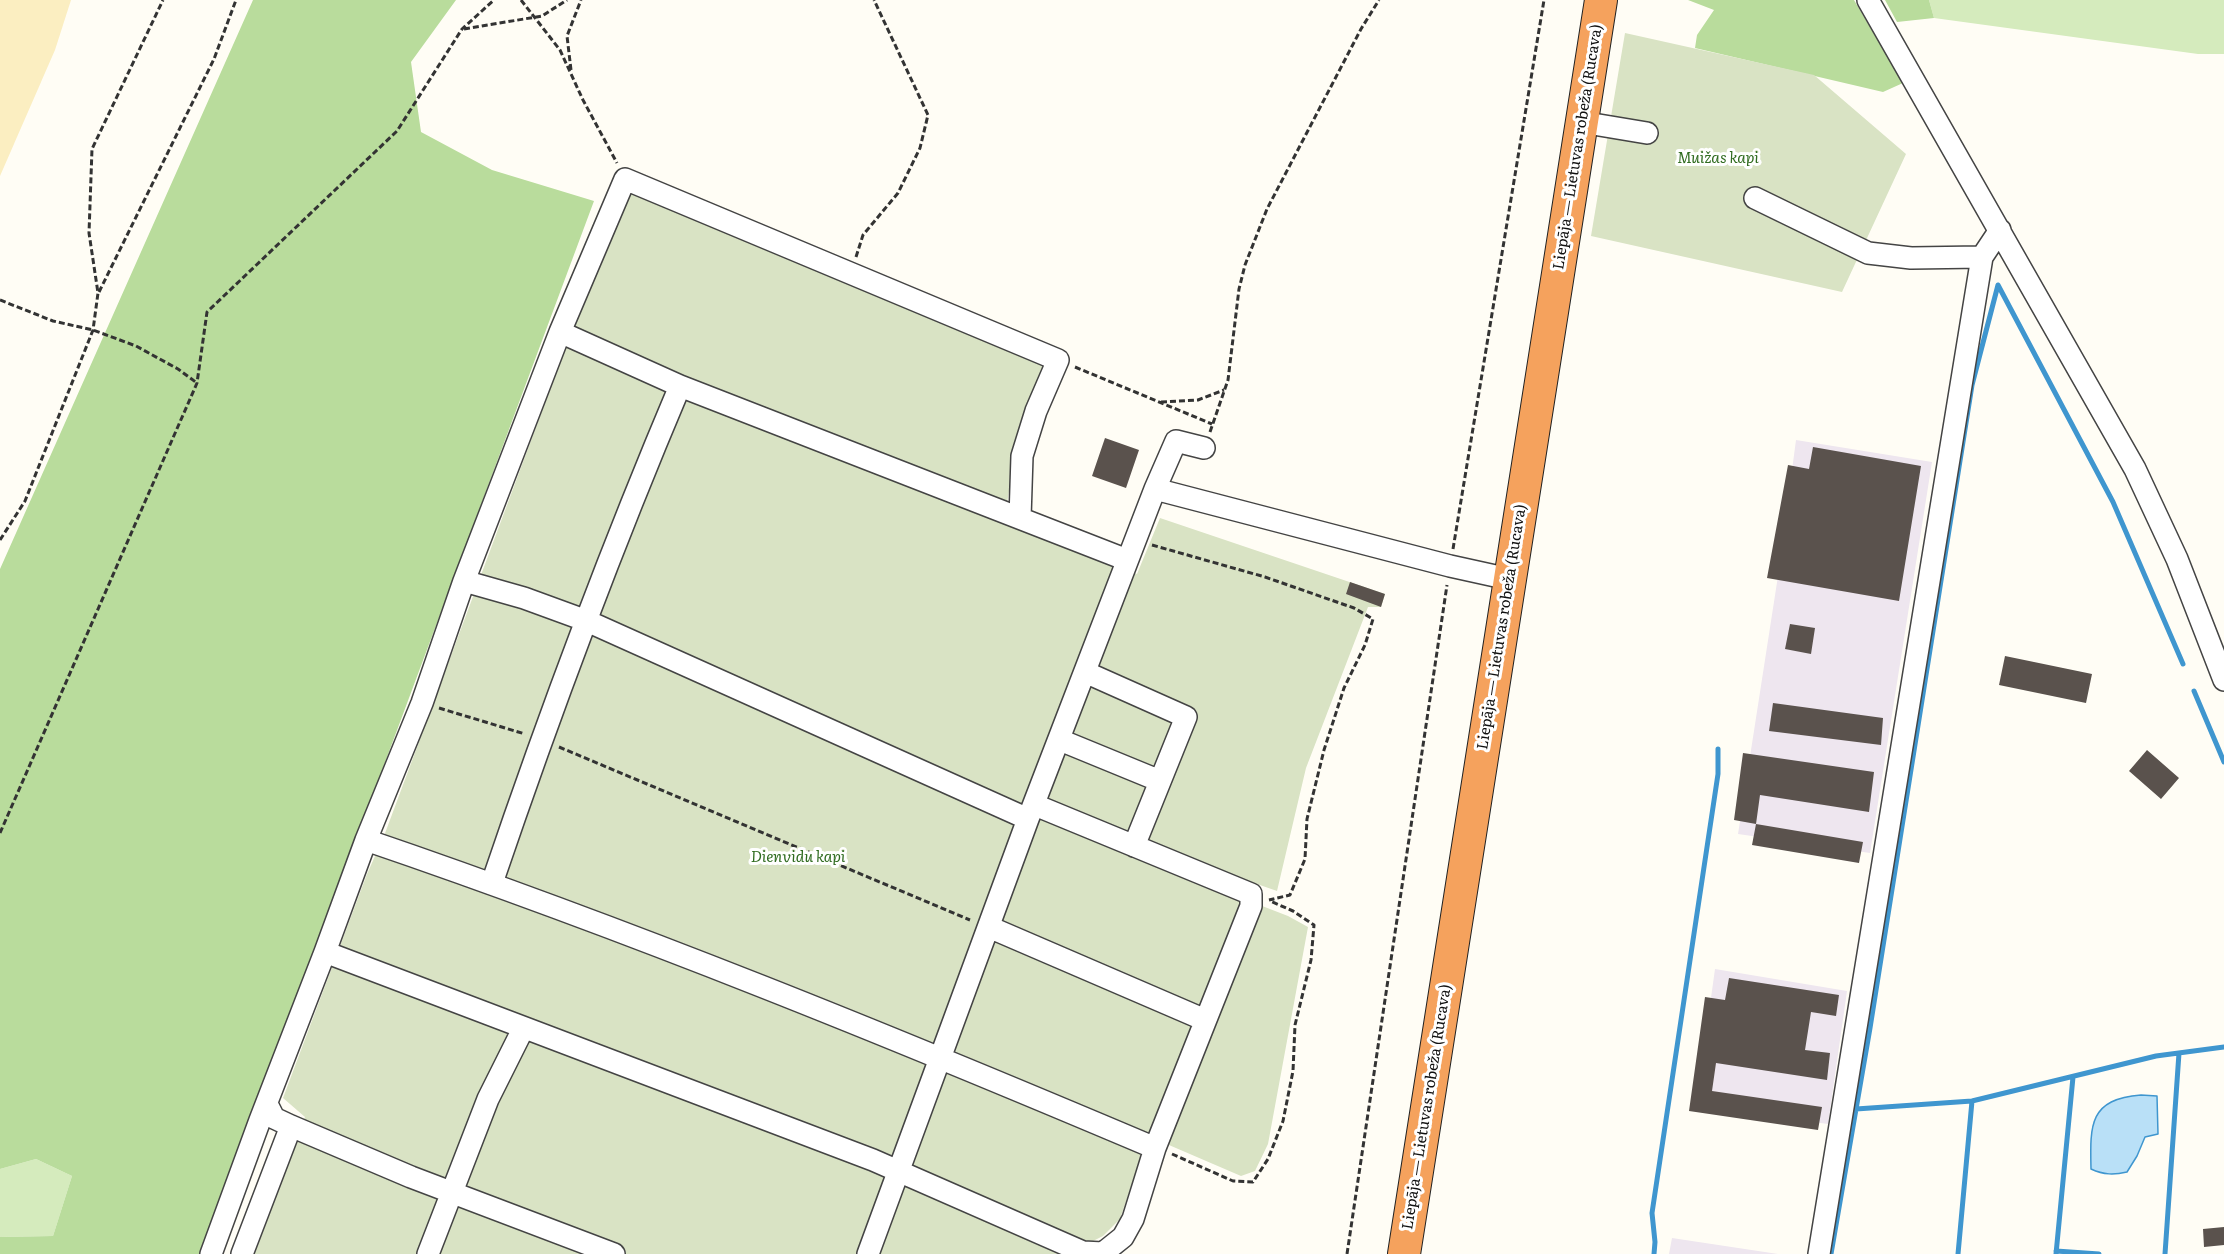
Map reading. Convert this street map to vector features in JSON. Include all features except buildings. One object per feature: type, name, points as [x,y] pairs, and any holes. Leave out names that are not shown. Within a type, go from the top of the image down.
[{"type":"highway","name":"Liepāja — Lietuvas robeža (Rucava)","points":[[1404,1254],[1601,0]]},
{"type":"street","points":[[1868,0],[2136,469],[2177,559],[2224,680]]},
{"type":"street","points":[[1581,122],[1647,133]]},
{"type":"street","points":[[211,1254],[366,840],[422,703],[464,581],[560,332],[625,179],[1058,360],[1036,411],[1022,456],[1020,518]]},
{"type":"street","points":[[1755,198],[1868,253],[1911,258],[1982,257]]},
{"type":"street","points":[[1819,1254],[1982,257],[2000,230]]},
{"type":"street","points":[[560,332],[680,386],[1127,560]]},
{"type":"street","points":[[492,883],[541,739],[635,492],[680,386]]},
{"type":"street","points":[[868,1254],[939,1057],[1155,489],[1176,441],[1204,448]]},
{"type":"street","points":[[1155,489],[1450,566],[1509,579]]},
{"type":"street","points":[[325,952],[862,1156],[1083,1252],[1103,1253],[1123,1237],[1133,1219],[1155,1148],[1251,906],[1251,894],[1134,846],[1031,812],[587,621],[524,598],[464,581]]},
{"type":"street","points":[[1085,672],[1186,717],[1134,846]]},
{"type":"street","points":[[1059,740],[1160,781]]},
{"type":"street","points":[[366,840],[492,883],[939,1057],[1155,1148]]},
{"type":"street","points":[[989,927],[1205,1020]]},
{"type":"street","points":[[428,1254],[488,1099],[523,1029]]},
{"type":"street","points":[[267,1104],[274,1118],[291,1126],[452,1193],[614,1254]]},
{"type":"street","points":[[242,1254],[291,1126]]},
{"type":"path","points":[[0,540],[25,501],[93,330],[98,293],[89,233],[92,149],[163,0]]},
{"type":"path","points":[[98,293],[214,59],[236,0]]},
{"type":"path","points":[[0,833],[198,383],[207,312],[397,131],[462,29],[495,0]]},
{"type":"path","points":[[521,0],[560,50],[625,179]]},
{"type":"path","points":[[462,29],[542,16],[567,0]]},
{"type":"path","points":[[571,74],[567,36],[581,0]]},
{"type":"path","points":[[851,272],[863,236],[898,193],[920,148],[928,115],[874,0]]},
{"type":"path","points":[[1204,448],[1225,389],[1239,289],[1245,265],[1267,209],[1361,28],[1379,0]]},
{"type":"path","points":[[1347,1254],[1450,566],[1544,0]]},
{"type":"path","points":[[0,300],[53,321],[93,330],[136,345],[198,383]]},
{"type":"path","points":[[1058,360],[1212,424]]},
{"type":"path","points":[[1159,402],[1198,400],[1225,389]]},
{"type":"path","points":[[1136,541],[1265,577],[1354,608],[1373,619],[1365,645],[1344,688],[1324,750],[1307,819],[1305,859],[1290,895],[1267,900],[1293,911],[1314,925],[1311,960],[1295,1026],[1293,1071],[1283,1120],[1268,1159],[1253,1182],[1233,1181],[1155,1148]]},
{"type":"path","points":[[422,703],[541,739],[989,927]]},
{"type":"shaded area","points":[[1796,440],[1932,462],[1870,853],[1738,834],[1778,576]]},
{"type":"shaded area","points":[[1715,969],[1847,991],[1828,1124],[1696,1106]]},
{"type":"shaded area","points":[[1672,1238],[1778,1254],[1669,1254]]},
{"type":"green space","points":[[253,0],[456,0],[411,62],[421,132],[492,170],[594,201],[202,1254],[0,1254],[0,1237],[53,1236],[72,1176],[36,1159],[0,1169],[0,569]]},
{"type":"green space","points":[[1688,0],[1854,0],[1903,83],[1883,92],[1695,48],[1697,35],[1714,10]]},
{"type":"green space","points":[[1885,0],[1929,0],[1934,18],[1897,22]]},
{"type":"green space","points":[[1929,0],[2224,0],[2224,54],[2198,54],[1934,18]]},
{"type":"green space","name":"Muižas kapi","points":[[1625,33],[1814,75],[1906,154],[1842,292],[1591,236]]},
{"type":"green space","name":"Dienvidu kapi","points":[[631,187],[1047,362],[1013,467],[1007,503],[1050,540],[1137,574],[1160,518],[1385,594],[1381,607],[1368,607],[1306,768],[1277,891],[1257,884],[1257,904],[1288,916],[1308,927],[1268,1144],[1255,1171],[1241,1176],[1148,1136],[1120,1219],[1103,1236],[1083,1246],[1090,1254],[251,1254],[305,1117],[283,1098],[367,874],[384,836],[623,193]]},
{"type":"green space","points":[[36,1159],[72,1176],[53,1236],[0,1237],[0,1169]]},
{"type":"sand","points":[[0,0],[71,0],[55,50],[0,176]]},
{"type":"water","points":[[2141,1095],[2157,1096],[2158,1134],[2145,1137],[2127,1172],[2109,1174],[2091,1169],[2091,1139],[2096,1117],[2111,1102]]},
{"type":"waterway","points":[[1831,1254],[1870,1028],[1972,385],[1998,285],[2113,502],[2183,664]]},
{"type":"waterway","points":[[2194,691],[2224,762]]},
{"type":"waterway","points":[[1654,1254],[1652,1213],[1718,774],[1718,749]]},
{"type":"waterway","points":[[1856,1109],[1972,1101],[2156,1056],[2224,1047]]},
{"type":"waterway","points":[[2165,1254],[2179,1053]]},
{"type":"waterway","points":[[2056,1254],[2073,1077]]},
{"type":"waterway","points":[[1958,1254],[1972,1101]]},
{"type":"waterway","points":[[2056,1251],[2099,1254]]}]
